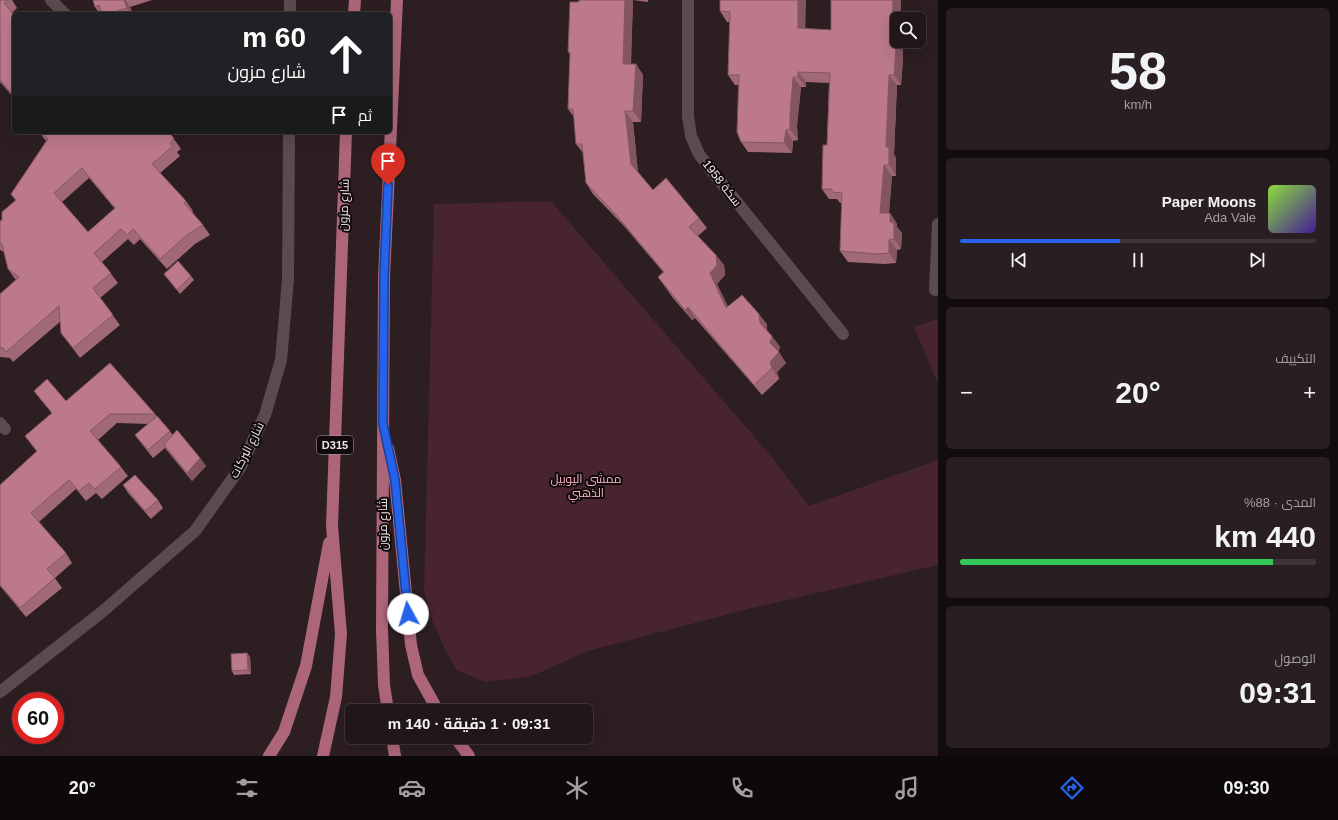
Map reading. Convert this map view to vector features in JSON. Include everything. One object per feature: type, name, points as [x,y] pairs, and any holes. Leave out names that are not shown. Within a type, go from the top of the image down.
[{"type":"main road","points":[[354,12],[355,0]]},
{"type":"main road","name":"شارع مزون","points":[[392,107],[397,0]]},
{"type":"main road","name":"شارع مزون","points":[[323,756],[336,697],[341,634],[332,526],[346,134]]},
{"type":"main road","name":"شارع مزون","points":[[387,704],[384,685],[382,629],[383,424],[384,278],[391,134]]},
{"type":"main road","points":[[383,424],[395,480],[411,644],[418,675],[434,704]]},
{"type":"main road","points":[[269,756],[284,732],[306,666],[332,526]]},
{"type":"main road","points":[[393,744],[395,756]]},
{"type":"main road","points":[[460,744],[469,756]]},
{"type":"street","points":[[51,0],[63,12]]},
{"type":"street","points":[[290,0],[290,12]]},
{"type":"street","name":"سكة 1958","points":[[688,0],[688,116],[691,136],[699,154],[843,334]]},
{"type":"street","name":"شارع البركات","points":[[0,692],[98,616],[195,531],[240,468],[265,415],[281,360],[288,280],[289,134]]},
{"type":"street","points":[[935,290],[938,224]]},
{"type":"green space","name":"ممشى اليوبيل الذهبي","points":[[551,201],[770,455],[809,506],[938,460],[938,565],[752,608],[588,651],[527,677],[485,682],[457,670],[445,650],[431,617],[424,591],[434,204]]},
{"type":"green space","points":[[938,319],[938,384],[914,327]]},
{"type":"building","points":[[0,0],[8,0],[4,3],[12,13],[12,94],[0,80]]},
{"type":"building","points":[[93,0],[124,0],[127,8],[114,12],[101,12],[99,5],[95,7]]},
{"type":"building","points":[[579,0],[625,0],[623,64],[636,64],[633,111],[625,111],[631,164],[653,190],[666,178],[699,218],[689,227],[716,255],[717,265],[710,273],[726,308],[742,295],[759,314],[760,323],[772,336],[770,343],[779,352],[770,362],[772,368],[754,385],[688,307],[685,310],[658,277],[664,272],[617,216],[586,183],[582,144],[576,144],[573,109],[568,109],[570,2],[579,2]]},
{"type":"building","points":[[720,0],[798,0],[798,28],[831,30],[831,0],[893,0],[893,12],[890,12],[890,48],[896,48],[894,75],[889,75],[886,147],[889,147],[889,165],[884,165],[880,213],[890,213],[890,222],[894,223],[894,239],[889,240],[889,253],[877,254],[840,251],[842,193],[832,192],[832,189],[822,189],[823,145],[827,145],[830,73],[798,72],[798,77],[793,77],[790,129],[786,130],[784,143],[741,142],[737,132],[739,75],[728,75],[730,12],[720,11]]},
{"type":"building","points":[[42,134],[170,134],[174,139],[170,143],[173,146],[152,164],[186,201],[184,203],[203,225],[188,234],[160,259],[133,229],[127,235],[121,229],[94,253],[111,273],[93,288],[113,315],[73,348],[61,333],[59,306],[6,352],[3,348],[0,348],[0,294],[19,277],[8,269],[2,244],[0,243],[0,221],[2,220],[2,212],[16,200],[11,194],[48,139]],"holes":[[[82,168],[115,208],[88,232],[54,193]]]},
{"type":"building","points":[[178,261],[191,276],[177,290],[164,274]]},
{"type":"building","points":[[110,363],[155,414],[110,414],[90,431],[121,467],[95,489],[89,483],[79,491],[69,480],[31,513],[66,553],[47,569],[55,578],[20,608],[0,585],[0,485],[37,451],[25,436],[52,413],[34,391],[47,379],[66,401]]},
{"type":"building","points":[[157,416],[170,431],[148,450],[135,435]]},
{"type":"building","points":[[177,430],[200,458],[187,473],[164,445]]},
{"type":"building","points":[[135,475],[158,500],[145,511],[123,485]]},
{"type":"building","points":[[247,653],[248,670],[232,671],[231,654]]},
{"type":"route","points":[[388,185],[384,278],[383,424],[395,480],[408,614]]}]
